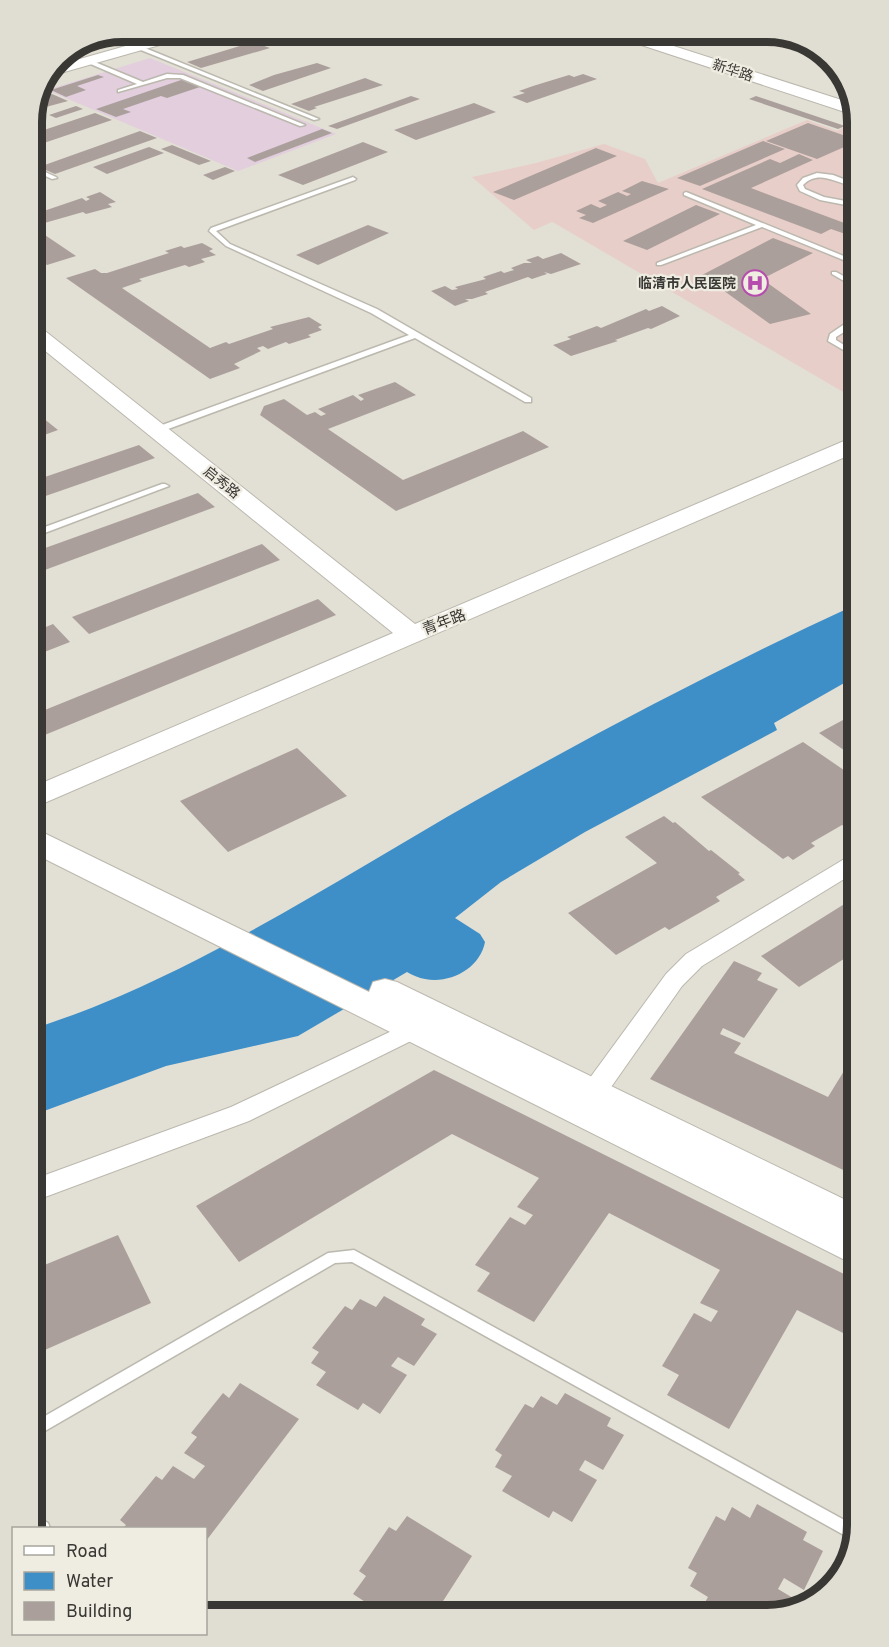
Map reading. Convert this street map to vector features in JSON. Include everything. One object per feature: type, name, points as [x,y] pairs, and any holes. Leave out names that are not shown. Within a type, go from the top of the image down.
[{"type":"street","points":[[63,69],[133,42]]},
{"type":"street","name":"新华路","points":[[646,42],[845,107]]},
{"type":"street","name":"新华路","points":[[672,42],[842,98]]},
{"type":"street","name":"启秀路","points":[[42,338],[411,634]]},
{"type":"street","name":"青年路","points":[[42,794],[847,448]]},
{"type":"street","points":[[42,824],[224,923],[847,1243]]},
{"type":"street","points":[[42,844],[224,923]]},
{"type":"street","points":[[593,1093],[674,980],[694,960],[847,867]]},
{"type":"street","points":[[403,1016],[593,1093],[847,1218]]},
{"type":"street","points":[[42,1187],[240,1114],[403,1016]]},
{"type":"lane","points":[[147,42],[316,119]]},
{"type":"lane","points":[[88,61],[142,84]]},
{"type":"lane","points":[[120,91],[167,76],[185,77],[302,125]]},
{"type":"lane","points":[[42,173],[54,178]]},
{"type":"lane","points":[[847,183],[822,174],[813,175],[800,185],[802,190],[822,199],[847,203]]},
{"type":"lane","points":[[837,179],[847,175]]},
{"type":"lane","points":[[353,179],[212,231],[228,245],[374,310],[528,400]]},
{"type":"lane","points":[[686,194],[847,260]]},
{"type":"lane","points":[[659,264],[762,225]]},
{"type":"lane","points":[[847,265],[834,273],[847,281]]},
{"type":"lane","points":[[847,326],[833,336],[832,341],[847,350]]},
{"type":"lane","points":[[157,430],[414,335]]},
{"type":"lane","points":[[42,531],[165,486]]},
{"type":"lane","points":[[42,1426],[333,1257],[354,1256],[847,1529]]},
{"type":"shaded area","points":[[150,58],[336,134],[238,171],[49,89]]},
{"type":"shaded area","name":"临清市人民医院","points":[[807,120],[837,131],[847,126],[847,394],[556,224],[552,222],[534,230],[472,177],[536,163],[604,144],[645,159],[658,183]]},
{"type":"water","points":[[847,609],[847,681],[774,723],[777,730],[585,832],[501,882],[455,918],[480,934],[485,942],[477,959],[463,972],[435,980],[420,978],[407,972],[298,1036],[166,1066],[42,1112],[42,1026],[150,983],[197,959],[291,909],[475,801],[568,750]]},
{"type":"building","points":[[119,42],[90,49],[97,46]]},
{"type":"building","points":[[253,42],[270,48],[201,68],[187,62]]},
{"type":"building","points":[[317,63],[331,68],[263,91],[249,85],[274,75]]},
{"type":"building","points":[[583,74],[597,79],[527,103],[512,97],[525,93],[519,91],[533,86],[569,75],[574,77]]},
{"type":"building","points":[[98,75],[104,77],[77,86],[86,90],[66,97],[51,90]]},
{"type":"building","points":[[365,78],[383,85],[314,107],[317,108],[309,111],[291,104]]},
{"type":"building","points":[[184,79],[203,86],[167,98],[161,96],[123,109],[131,112],[116,117],[96,109]]},
{"type":"building","points":[[52,94],[68,101],[44,108],[47,96]]},
{"type":"building","points":[[411,96],[420,99],[337,129],[328,126]]},
{"type":"building","points":[[756,96],[845,126],[838,129],[749,99]]},
{"type":"building","points":[[474,103],[496,112],[416,140],[394,130]]},
{"type":"building","points":[[76,106],[83,109],[56,118],[49,115]]},
{"type":"building","points":[[95,113],[112,120],[42,144],[42,131]]},
{"type":"building","points":[[808,123],[843,135],[847,133],[847,146],[817,159],[766,141]]},
{"type":"building","points":[[322,129],[332,133],[255,162],[247,158]]},
{"type":"building","points":[[140,131],[157,138],[55,174],[42,168],[42,166]]},
{"type":"building","points":[[763,141],[785,149],[700,186],[677,178]]},
{"type":"building","points":[[363,142],[388,152],[303,185],[278,175]]},
{"type":"building","points":[[172,145],[211,161],[199,165],[161,149]]},
{"type":"building","points":[[149,147],[164,153],[107,174],[93,167]]},
{"type":"building","points":[[596,148],[617,156],[514,200],[493,192]]},
{"type":"building","points":[[799,154],[813,160],[751,188],[847,224],[847,235],[831,229],[821,234],[702,189],[770,159],[780,163]]},
{"type":"building","points":[[225,167],[235,171],[213,180],[203,175]]},
{"type":"building","points":[[642,181],[669,189],[593,223],[579,218],[586,215],[576,211],[591,204],[600,208],[607,205],[598,201],[618,192],[627,196],[631,194],[622,191]]},
{"type":"building","points":[[100,192],[116,202],[108,204],[112,207],[86,214],[83,212],[42,224],[42,212],[82,198],[86,201],[90,199],[86,197]]},
{"type":"building","points":[[696,205],[720,214],[647,250],[623,241]]},
{"type":"building","points":[[368,225],[389,233],[318,265],[296,255]]},
{"type":"building","points":[[42,233],[76,256],[47,265],[42,262]]},
{"type":"building","points":[[773,238],[813,253],[762,279],[811,314],[770,324],[702,275]]},
{"type":"building","points":[[202,243],[213,249],[209,251],[216,255],[201,259],[205,262],[189,267],[185,265],[139,279],[142,281],[122,288],[210,348],[273,329],[270,327],[309,317],[322,325],[318,327],[322,330],[308,335],[311,337],[289,344],[286,342],[268,349],[263,346],[257,348],[261,351],[234,364],[240,368],[210,379],[66,278],[95,269],[101,273],[107,273],[169,253],[165,251]]},
{"type":"building","points":[[561,253],[581,264],[551,274],[544,272],[547,274],[532,279],[528,277],[485,292],[488,294],[465,299],[469,301],[455,306],[431,291],[445,286],[452,290],[458,289],[455,287],[486,279],[483,277],[501,271],[504,273],[514,270],[511,268],[524,263],[532,263],[526,260],[538,256],[543,259]]},
{"type":"building","points":[[662,306],[680,316],[651,329],[648,328],[615,340],[618,341],[571,356],[553,345],[597,326],[601,328],[646,309],[649,311]]},
{"type":"building","points":[[395,382],[416,395],[328,429],[403,480],[523,431],[549,447],[396,511],[260,415],[264,406],[284,399],[307,415],[315,412],[321,416],[326,414],[318,409],[353,395],[361,401],[364,399],[358,395]]},
{"type":"building","points":[[42,417],[58,430],[42,436]]},
{"type":"building","points":[[139,445],[155,458],[42,497],[42,478]]},
{"type":"building","points":[[198,493],[215,507],[42,571],[42,549]]},
{"type":"building","points":[[262,544],[280,560],[89,634],[72,617]]},
{"type":"building","points":[[318,599],[336,615],[42,736],[42,711]]},
{"type":"building","points":[[53,624],[70,642],[42,653],[42,629]]},
{"type":"building","points":[[847,718],[847,752],[819,733]]},
{"type":"building","points":[[803,742],[847,772],[847,828],[842,825],[811,843],[815,846],[793,860],[788,856],[783,859],[701,797]]},
{"type":"building","points":[[297,748],[347,796],[228,852],[180,801]]},
{"type":"building","points":[[664,816],[673,823],[675,822],[709,851],[711,850],[740,873],[738,874],[745,880],[716,897],[720,901],[669,930],[665,927],[616,955],[568,913],[657,863],[625,837]]},
{"type":"building","points":[[847,902],[847,957],[799,987],[761,956]]},
{"type":"building","points":[[734,961],[762,973],[757,980],[778,989],[744,1038],[723,1028],[720,1034],[741,1043],[734,1053],[828,1097],[847,1066],[847,1172],[650,1079]]},
{"type":"building","points":[[434,1070],[847,1276],[847,1335],[797,1310],[729,1429],[667,1395],[679,1375],[662,1366],[694,1313],[711,1322],[718,1311],[700,1303],[720,1270],[609,1213],[534,1322],[477,1291],[490,1273],[475,1265],[510,1217],[525,1225],[533,1215],[517,1207],[539,1178],[452,1134],[239,1262],[196,1206]]},
{"type":"building","points":[[118,1235],[151,1303],[42,1351],[42,1266]]},
{"type":"building","points":[[384,1296],[425,1319],[421,1325],[437,1334],[414,1366],[398,1357],[391,1366],[407,1375],[380,1414],[363,1403],[358,1410],[316,1385],[326,1372],[311,1363],[319,1352],[312,1348],[345,1306],[352,1310],[360,1299],[376,1307]]},
{"type":"building","points":[[240,1383],[299,1419],[207,1540],[207,1527],[124,1527],[126,1525],[120,1520],[156,1476],[162,1480],[173,1466],[194,1479],[205,1466],[184,1453],[197,1437],[191,1433],[223,1393],[229,1398]]},
{"type":"building","points":[[565,1393],[611,1418],[607,1426],[624,1435],[603,1470],[585,1460],[579,1470],[597,1480],[572,1522],[553,1511],[549,1518],[502,1491],[512,1476],[495,1467],[502,1455],[495,1450],[525,1404],[533,1408],[541,1396],[557,1405]]},
{"type":"building","points":[[757,1504],[807,1532],[803,1540],[823,1551],[804,1590],[784,1578],[778,1589],[795,1599],[766,1605],[703,1605],[708,1597],[690,1586],[697,1573],[688,1568],[716,1516],[725,1521],[732,1507],[750,1518]]},
{"type":"building","points":[[407,1516],[472,1556],[440,1605],[370,1605],[353,1594],[366,1576],[359,1571],[389,1527],[396,1531]]},
{"type":"place","name":"临清市人民医院","points":[[755,283]]}]
